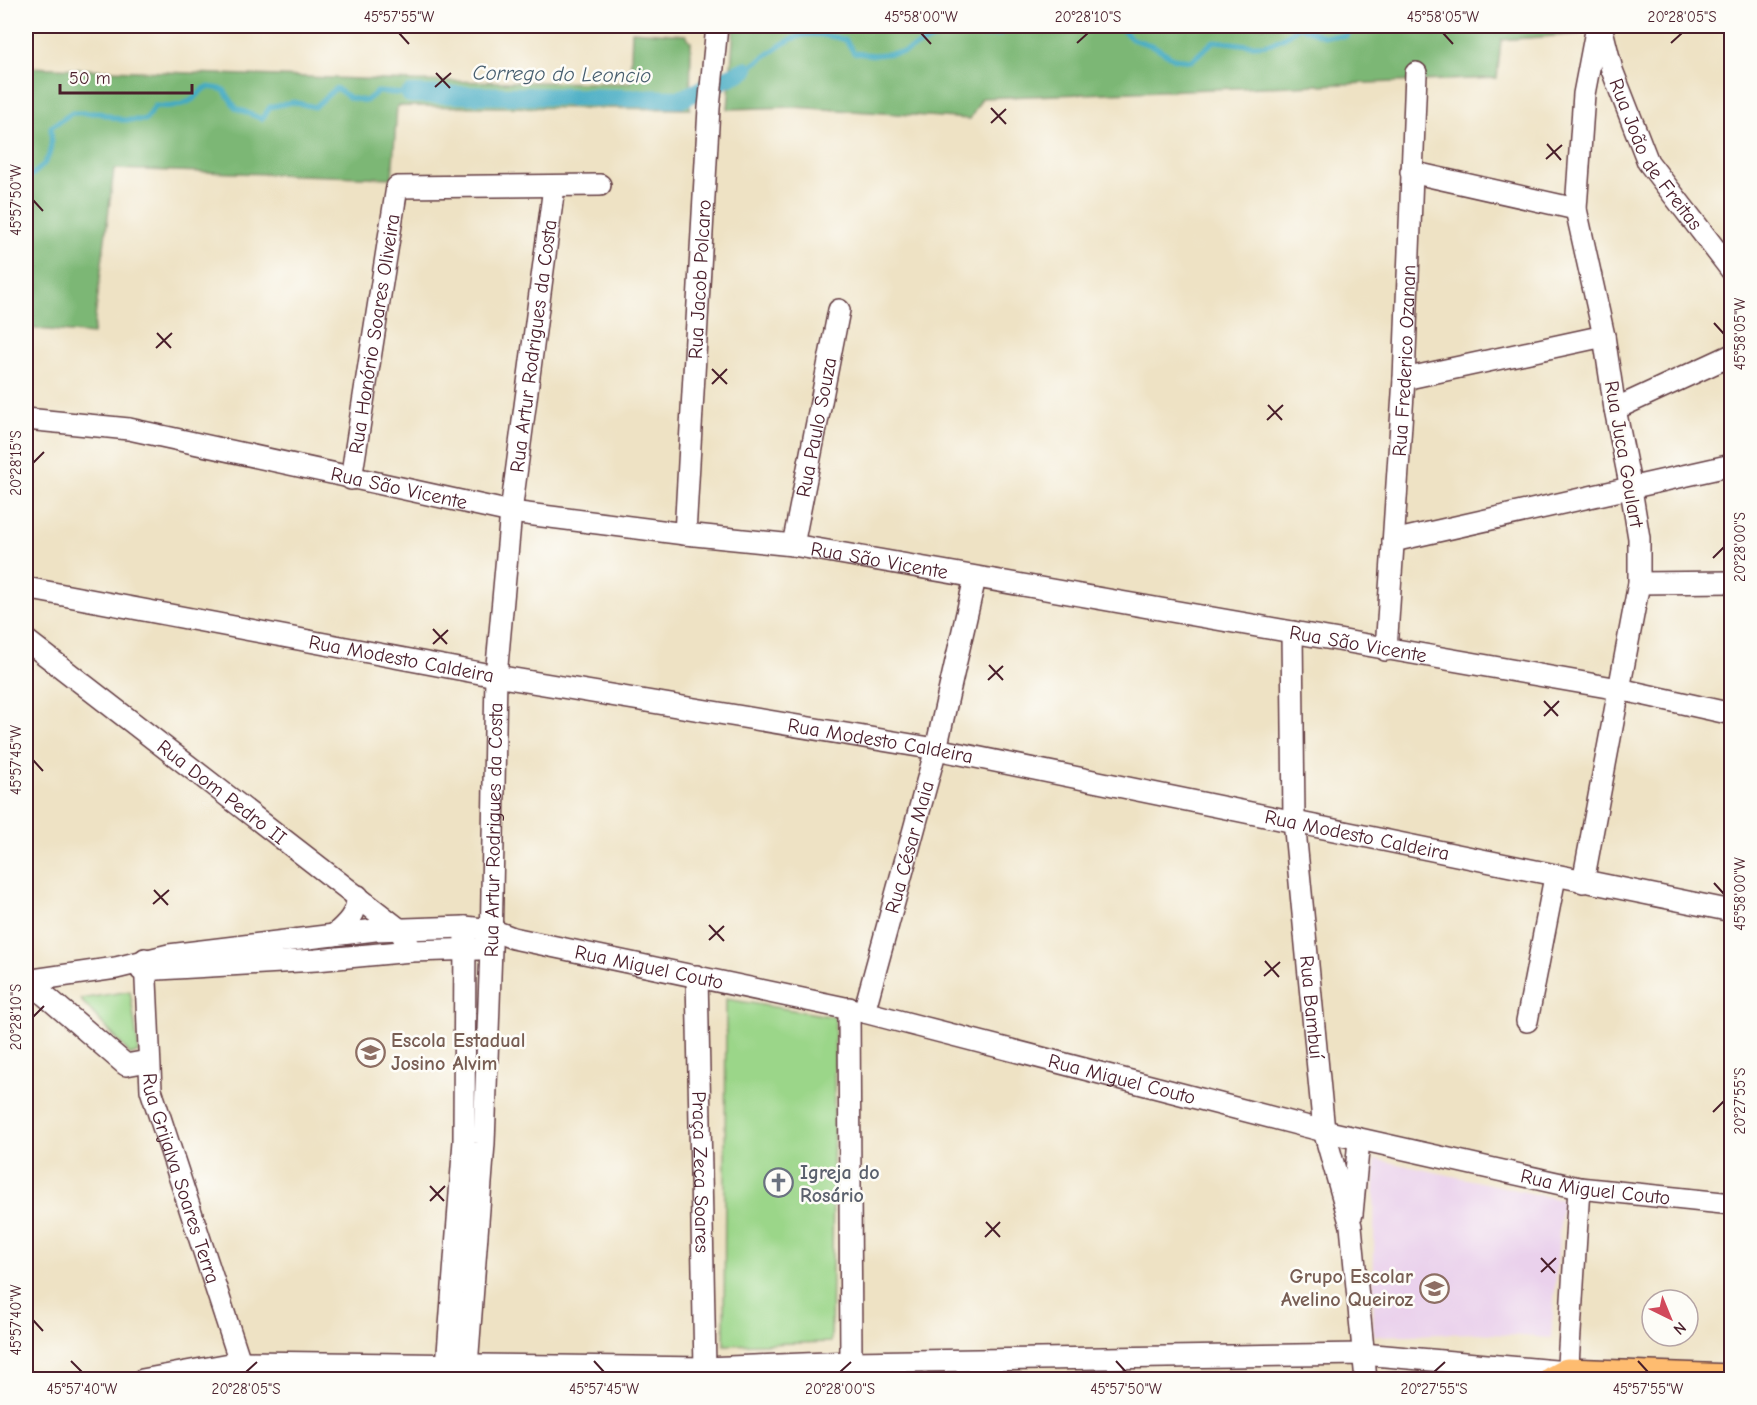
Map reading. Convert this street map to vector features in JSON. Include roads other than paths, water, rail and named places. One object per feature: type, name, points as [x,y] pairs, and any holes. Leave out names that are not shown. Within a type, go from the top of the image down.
[{"type":"main road","points":[[1562,1377],[1731,1378]]},
{"type":"street","name":"Rua Jacob Polcaro","points":[[684,534],[709,108],[717,26]]},
{"type":"street","name":"Rua Juca Goulart","points":[[1583,882],[1639,584],[1639,538],[1631,489],[1615,409],[1604,336],[1576,209],[1584,94],[1599,26]]},
{"type":"street","name":"Rua João de Freitas","points":[[1599,26],[1612,70],[1648,162],[1731,271]]},
{"type":"street","name":"Rua Frederico Ozanan","points":[[1386,650],[1404,380],[1416,73]]},
{"type":"street","points":[[1411,172],[1576,209]]},
{"type":"street","points":[[554,187],[600,184]]},
{"type":"street","name":"Rua Honório Soares Oliveira","points":[[351,479],[397,188],[554,187]]},
{"type":"street","name":"Rua Artur Rodrigues da Costa","points":[[453,1371],[491,939],[496,676],[511,512],[554,187]]},
{"type":"street","name":"Rua Paulo Souza","points":[[794,545],[838,310]]},
{"type":"street","points":[[1404,380],[1604,336]]},
{"type":"street","points":[[1615,409],[1731,355]]},
{"type":"street","name":"Rua São Vicente","points":[[26,419],[129,429],[511,512],[684,534],[794,545],[1618,689],[1731,714]]},
{"type":"street","points":[[1393,541],[1731,465]]},
{"type":"street","name":"Rua César Maia","points":[[857,1010],[936,749],[975,578]]},
{"type":"street","points":[[1639,584],[1731,582]]},
{"type":"street","name":"Rua Modesto Caldeira","points":[[26,588],[496,676],[936,749],[1294,820],[1555,877],[1731,911]]},
{"type":"street","name":"Rua Bambuí","points":[[1292,632],[1294,820],[1323,1131],[1351,1226],[1366,1380]]},
{"type":"street","name":"Rua Dom Pedro II","points":[[26,640],[399,929],[411,951]]},
{"type":"street","points":[[1527,1021],[1555,877]]},
{"type":"street","points":[[348,957],[355,946],[341,934],[356,912],[358,896]]},
{"type":"street","name":"Rua Artur Rodrigues da Costa","points":[[465,927],[474,1142]]},
{"type":"street","name":"Rua Miguel Couto","points":[[146,965],[341,934],[465,927],[491,939],[513,939],[857,1010],[1359,1140],[1579,1188],[1731,1204]]},
{"type":"street","name":"Rua Miguel Couto","points":[[146,965],[348,957],[411,951],[466,951],[491,939]]},
{"type":"street","points":[[26,980],[146,965]]},
{"type":"street","name":"Rua Grijalva Soares Terra","points":[[146,965],[148,1061],[151,1090],[243,1371]]},
{"type":"street","name":"Praça Zeca Soares","points":[[697,976],[705,1368]]},
{"type":"street","points":[[26,980],[126,1065],[151,1090]]},
{"type":"street","points":[[851,1362],[857,1010]]},
{"type":"street","points":[[126,1065],[148,1061]]},
{"type":"street","points":[[1351,1226],[1359,1140]]},
{"type":"street","points":[[142,1380],[243,1371],[705,1368],[753,1373],[851,1362],[1363,1354],[1562,1377],[1579,1188]]},
{"type":"waterway","name":"Corrego do Leoncio","points":[[745,70],[791,39],[814,34],[846,40],[854,53],[876,55],[904,52],[944,34],[966,29],[982,36],[999,34],[1010,26]]},
{"type":"waterway","name":"Corrego do Leoncio","points":[[1067,26],[1084,30],[1100,26]]},
{"type":"waterway","name":"Corrego do Leoncio","points":[[1110,26],[1118,26],[1132,39],[1154,46],[1175,59],[1191,61],[1214,41],[1249,45],[1267,44],[1277,41],[1299,27],[1324,36],[1346,36],[1353,28],[1351,26]]},
{"type":"waterway","name":"Corrego do Leoncio","points":[[1387,26],[1397,26]]},
{"type":"waterway","name":"Corrego do Leoncio","points":[[410,94],[681,99],[745,70]]},
{"type":"waterway","name":"Corrego do Leoncio","points":[[26,179],[40,169],[48,157],[51,127],[72,113],[99,113],[122,120],[146,120],[155,106],[186,103],[209,87],[224,90],[236,108],[262,119],[270,107],[293,102],[315,107],[336,88],[350,98],[366,101],[377,92],[410,94]]},
{"type":"place","name":"Escola Estadual Josino Alvim","points":[[370,1052]]},
{"type":"place","name":"Igreja do Rosário","points":[[779,1183]]},
{"type":"place","name":"Grupo Escolar Avelino Queiroz","points":[[1434,1288]]}]
